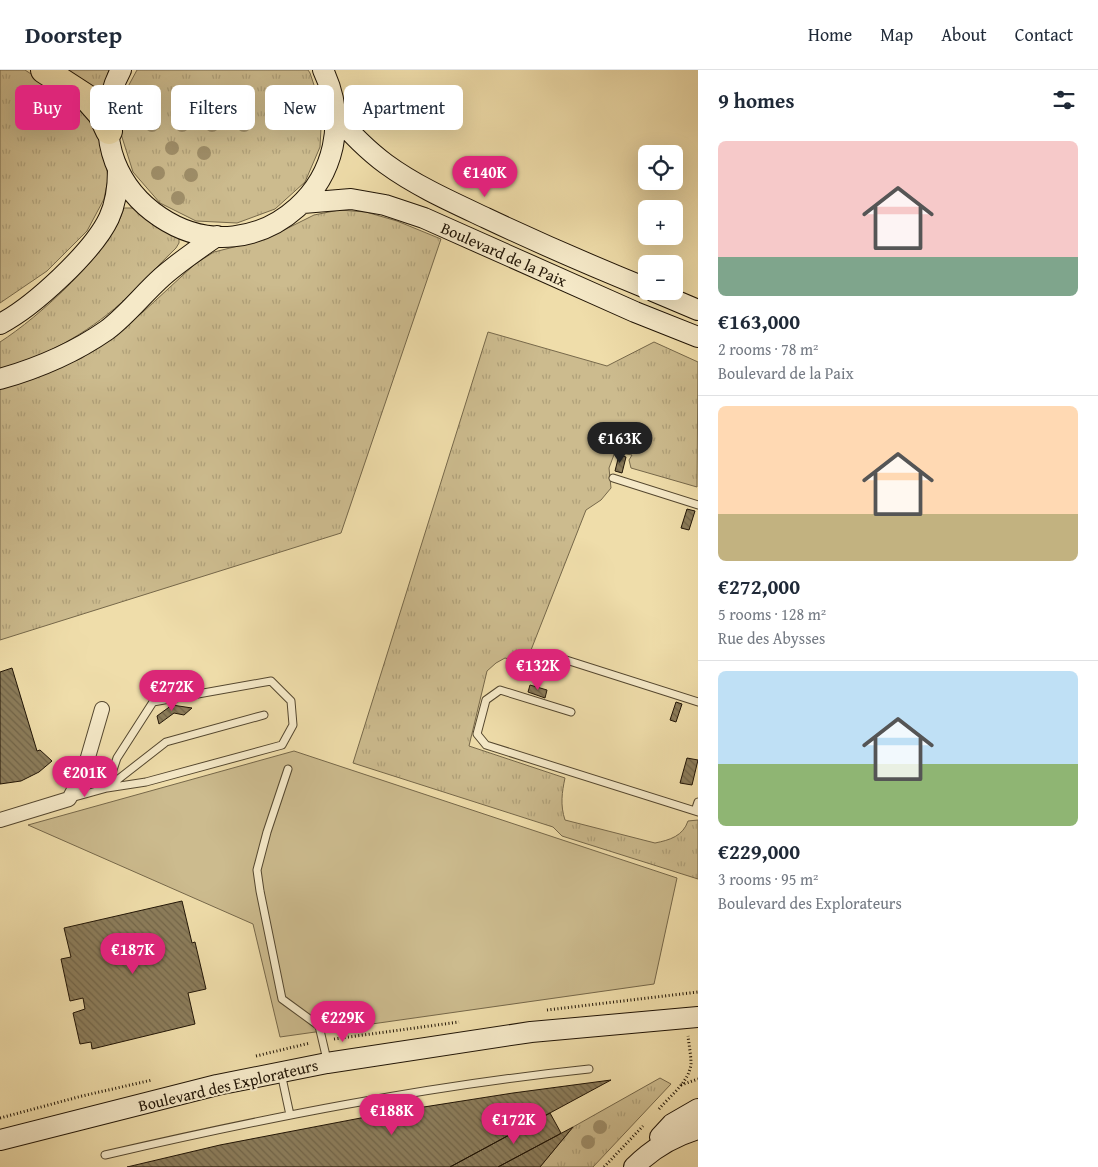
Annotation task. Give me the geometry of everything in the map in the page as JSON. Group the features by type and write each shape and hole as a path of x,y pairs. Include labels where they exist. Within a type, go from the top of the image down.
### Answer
{"highway":[{"path":"44,70 87,98 100,114 109,131"}],"main road":[{"path":"122,70 110,102 109,131 110,144 118,170 127,186 138,199 159,216 182,229 217,236 249,233 278,222 303,203 322,178 329,163 336,132 332,92 323,70"},
{"path":"336,117 369,151 417,183 536,242 638,285"},
{"path":"0,324 30,304 51,286 91,245 110,216 115,202 118,170"},
{"name":"Boulevard de la Paix","path":"303,203 351,199 393,208 424,218 635,312 698,337"},
{"path":"0,379 45,365 68,354 108,329 172,268 217,236"},
{"path":"674,300 698,310"},
{"name":"Boulevard des Explorateurs","path":"0,1140 217,1086 327,1063 531,1032 692,1017"},
{"path":"639,1162 672,1124 698,1109"},
{"path":"639,1162 681,1134 698,1129"}],"street":[{"path":"0,820 68,799 84,771 102,709"}],"lane":[{"path":"613,478 698,505"},
{"path":"560,658 698,702"},
{"path":"68,799 107,788 146,782 282,745 293,724 291,701 271,681 153,702 117,758 107,788"},
{"path":"571,712 500,690 486,700 477,734 486,745 696,812 698,802"},
{"path":"107,788 166,742 264,715"},
{"path":"288,769 267,832 257,870 282,999 319,1026 327,1063"},
{"path":"105,1155 290,1115 405,1093 589,1068"},
{"path":"281,1072 290,1115"}],"path":[{"path":"698,992 688,993 692,1017 691,1063 681,1085 698,1079"}],"green space":[{"path":"0,70 25,70 48,85 15,85 15,130 80,130 80,109 90,118 90,130 96,130 100,137 108,179 104,199 87,231 47,271 0,303"},
{"path":"61,70 109,70 104,85 90,85 90,91"},
{"path":"137,70 308,70 314,85 265,85 265,130 321,130 320,147 305,182 275,209 237,223 196,221 160,203 133,172 121,134 121,130 161,130 161,85 129,85"},
{"path":"124,208 136,208 151,222 179,237 179,243 176,248 128,296 94,325 49,351 0,369 0,342 34,317 90,263 117,225"},
{"path":"339,210 366,212 397,221 441,239 341,533 0,640 0,387 28,380 82,358 143,312 195,264 214,252 242,245 284,230 314,215"},
{"path":"488,332 607,366 654,342 698,362 697,487 631,468 629,460 632,455 615,452 609,468 611,488 601,500 586,510 531,650 522,663 505,658 487,671 469,746 565,778 562,809 565,820 655,843 679,834 688,821 698,820 698,879 562,836 553,827 353,763"},
{"path":"294,751 677,878 654,984 280,1037 253,924 28,825"},
{"path":"660,1078 671,1084 593,1167 540,1167 573,1127"}],"building":[{"path":"619,455 626,457 622,473 615,471"},
{"path":"687,509 695,511 689,530 681,528"},
{"path":"12,668 37,751 40,750 52,761 39,772 21,781 0,784 0,672"},
{"path":"530,685 547,690 545,698 528,692"},
{"path":"676,702 682,704 676,722 670,720"},
{"path":"172,705 192,708 184,715 174,713 159,724 157,716"},
{"path":"687,758 698,760 692,785 680,783"},
{"path":"182,901 192,943 195,942 206,989 188,993 195,1024 92,1049 91,1042 80,1044 73,1013 85,1009 83,998 70,1001 61,959 71,957 64,928"},
{"path":"611,1080 450,1167 127,1167 220,1145 392,1112"},
{"path":"550,1113 561,1133 558,1135 498,1167 450,1167"},
{"path":"573,1127 540,1167 498,1167"}]}
